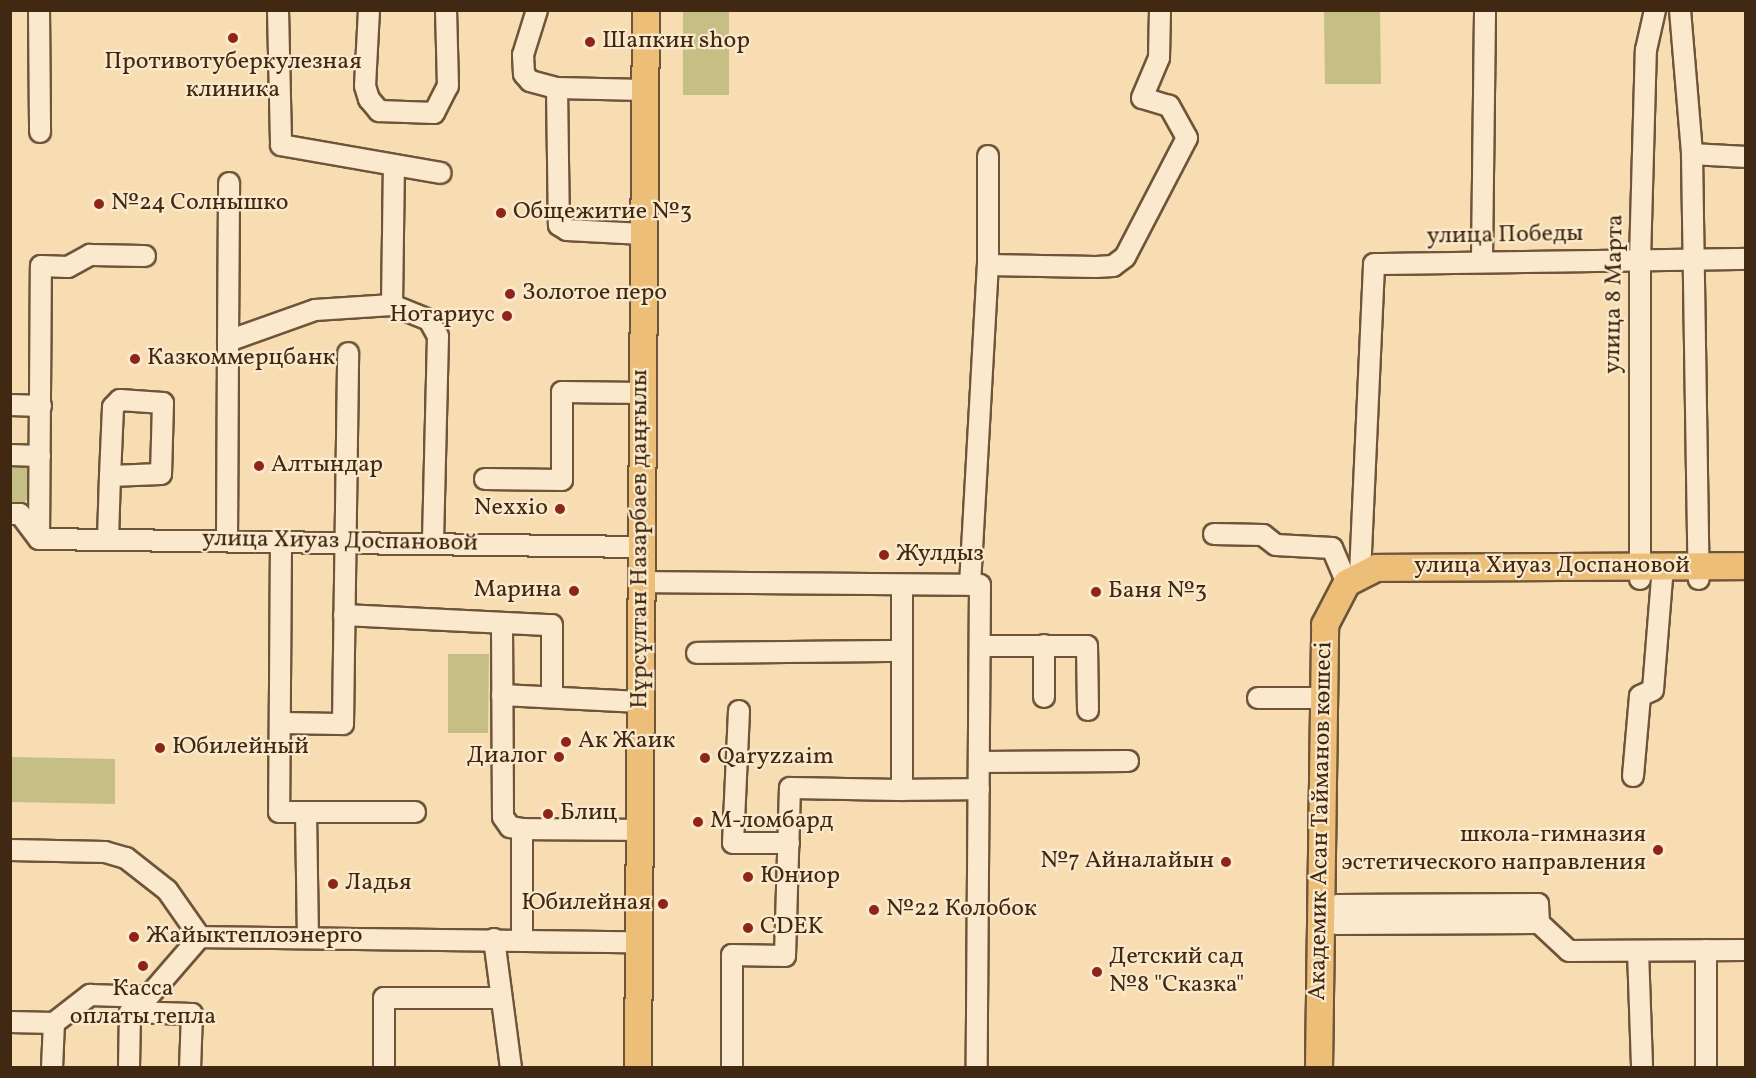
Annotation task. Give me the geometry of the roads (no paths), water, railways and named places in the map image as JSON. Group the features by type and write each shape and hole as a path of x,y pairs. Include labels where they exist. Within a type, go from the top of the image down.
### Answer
{"main road":[{"name":"Нұрсұлтан Назарбаев даңғылы","path":"638,1068 646,10"},
{"name":"улица Хиуаз Доспановой","path":"1699,573 1746,566"},
{"name":"улица Хиуаз Доспановой","path":"1357,582 1396,567 1699,573 1746,579"},
{"name":"Академик Асан Тайманов көшесі","path":"1319,1068 1325,625 1357,582"},
{"name":"Академик Асан Тайманов көшесі","path":"1335,1068 1339,626 1357,582"}],"street":[{"path":"39,10 40,132"},
{"path":"278,10 280,145 441,172"},
{"path":"369,10 369,99 380,111 434,113 448,86 446,10"},
{"path":"537,10 523,55 524,74 530,81 556,88 644,90"},
{"path":"988,265 1096,267 1113,266 1125,257 1187,138 1168,106 1142,98 1159,58 1160,10"},
{"path":"1482,260 1485,10"},
{"name":"улица 8 Марта","path":"1633,776 1640,696 1653,690 1640,260 1646,50 1655,10"},
{"path":"1680,10 1692,154 1699,573"},
{"path":"556,88 559,225 567,230 643,234"},
{"path":"1692,154 1746,157"},
{"path":"970,585 988,265 988,156"},
{"path":"392,305 394,165"},
{"path":"227,541 230,183"},
{"path":"39,538 41,266 68,267 90,255 145,256"},
{"name":"улица Победы","path":"1374,264 1482,260 1746,259"},
{"name":"Академик Асан Тайманов көшесі","path":"1357,582 1374,264"},
{"path":"228,341 315,310 392,305 429,320 438,336 434,543"},
{"path":"280,723 343,724 348,353"},
{"path":"485,479 562,480 562,392 642,393"},
{"path":"108,539 110,476 115,403 163,403 161,474 110,476"},
{"path":"10,405 41,406"},
{"path":"10,455 40,456"},
{"path":"10,514 20,514 39,538"},
{"path":"1214,534 1263,535 1276,545 1332,548 1357,582"},
{"name":"улица Хиуаз Доспановой","path":"39,538 641,547"},
{"path":"282,542 279,812 415,812"},
{"path":"641,582 980,585 976,1068"},
{"path":"902,586 902,790"},
{"path":"344,615 552,625 552,696"},
{"path":"502,624 503,817 510,827 522,829 640,830"},
{"path":"1044,645 1044,697"},
{"path":"980,646 1087,646 1088,710"},
{"path":"697,652 902,651"},
{"path":"502,695 640,702"},
{"path":"1258,698 1323,698"},
{"path":"739,711 733,843 789,843"},
{"path":"980,762 1128,760"},
{"path":"732,1068 732,955 785,956 790,788 979,789"},
{"path":"306,812 308,938"},
{"path":"522,829 522,939"},
{"path":"10,850 105,852 126,858 167,890 200,937"},
{"path":"1337,914 1538,904 1539,923 1569,951 1746,950"},
{"path":"10,1022 54,1023 90,995 147,997 200,937 639,942"},
{"path":"494,939 498,998 512,1044 511,1068"},
{"path":"1706,950 1706,1068"},
{"path":"1638,951 1642,1068"},
{"path":"384,1068 384,998 498,998"},
{"path":"129,1068 130,1012 192,1014 190,1068"},
{"path":"52,1068 54,1023"}],"place":[{"name":"Противотуберкулезная клиника","path":"233,38"},
{"name":"Шапкин shop","path":"590,42"},
{"name":"№24 Солнышко","path":"99,204"},
{"name":"Общежитие №3","path":"501,213"},
{"name":"Золотое перо","path":"510,294"},
{"name":"Нотариус","path":"507,316"},
{"name":"Казкоммерцбанк","path":"135,359"},
{"name":"Алтындар","path":"259,466"},
{"name":"Nexxio","path":"560,509"},
{"name":"Жулдыз","path":"884,555"},
{"name":"Марина","path":"574,591"},
{"name":"Баня №3","path":"1096,592"},
{"name":"Ак Жаик","path":"566,742"},
{"name":"Юбилейный","path":"160,748"},
{"name":"Диалог","path":"559,757"},
{"name":"Qaryzzaim","path":"705,758"},
{"name":"Блиц","path":"548,814"},
{"name":"М-ломбард","path":"698,822"},
{"name":"школа-гимназия эстетического направления","path":"1658,850"},
{"name":"№7 Айналайын","path":"1226,862"},
{"name":"Юниор","path":"748,877"},
{"name":"Ладья","path":"333,884"},
{"name":"Юбилейная","path":"663,904"},
{"name":"№22 Колобок","path":"874,910"},
{"name":"CDEK","path":"748,928"},
{"name":"Жайыктеплоэнерго","path":"134,937"},
{"name":"Касса оплаты тепла","path":"143,966"},
{"name":"Детский сад №8 \"Сказка\"","path":"1097,972"}]}
